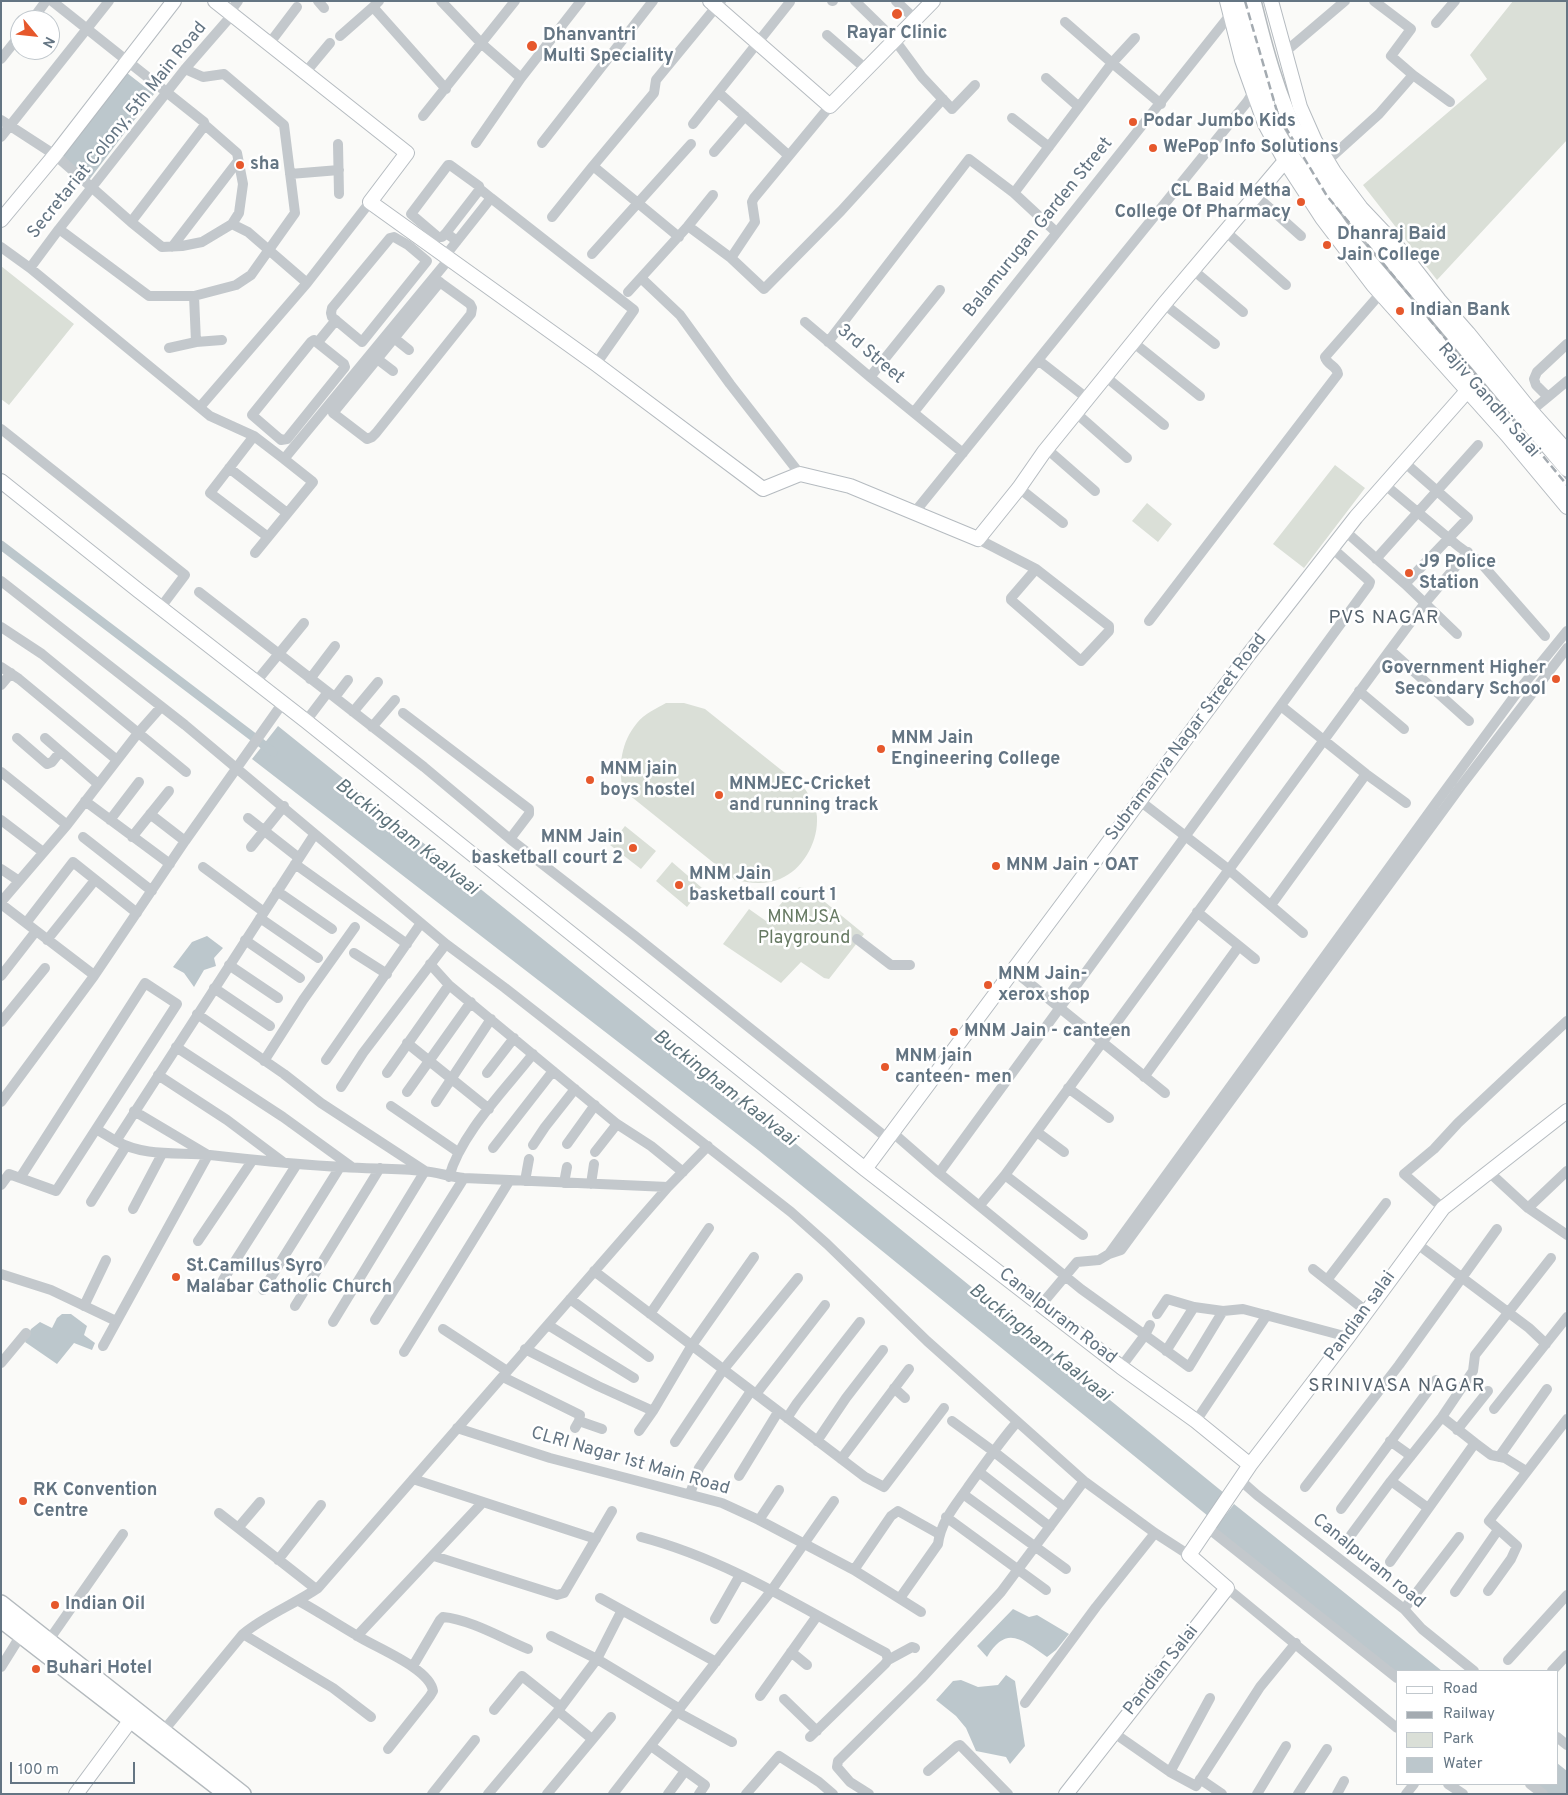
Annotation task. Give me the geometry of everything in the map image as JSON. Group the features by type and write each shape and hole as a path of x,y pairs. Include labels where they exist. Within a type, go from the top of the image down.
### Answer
{"main road":[{"name":"Rajiv Gandhi Salai","path":"1238,1 1270,115 1290,154 1340,227 1471,388 1567,492"},
{"name":"Rajiv Gandhi Salai","path":"1253,1 1284,107 1300,140 1334,192 1567,468"},
{"path":"1,1603 50,1640 226,1794"},
{"path":"1,1620 130,1721 160,1735 244,1794"}],"street":[{"path":"5,123 55,155 162,247 202,242 232,224 239,214 243,184 237,153 205,125 204,122 52,1"},
{"path":"1,137 5,123 109,1"},
{"path":"1,220 55,155 174,1"},
{"path":"200,408 307,283 407,153 269,44 233,10 215,1"},
{"path":"441,1 482,44 521,78"},
{"path":"423,116 515,1"},
{"path":"476,143 521,78 581,1"},
{"path":"542,143 653,1"},
{"path":"855,1 894,39 922,77 952,109 975,85"},
{"path":"896,1 915,19"},
{"path":"731,258 755,222 752,202 754,198 830,106 932,1"},
{"path":"1271,1 1300,107 1315,141 1361,208 1396,245 1531,411 1567,451"},
{"path":"1285,52 1345,1"},
{"path":"1374,1 1411,29 1391,56 1450,102"},
{"path":"1436,23 1456,1"},
{"path":"693,124 790,2"},
{"path":"552,217 654,93 656,80 716,3 757,44 830,106"},
{"path":"340,36 376,4 446,89"},
{"path":"269,44 297,7"},
{"path":"1229,8 1242,60 1268,131 1322,218 1381,293 1471,388 1567,507"},
{"name":"Balamurugan Garden Street","path":"914,412 1056,232 1161,104 1229,8"},
{"name":"Secretariat Colony, 5th Main Road","path":"30,268 233,10"},
{"path":"1065,22 1161,104"},
{"path":"827,35 866,69"},
{"path":"1014,193 1112,63 1135,38"},
{"path":"305,73 330,43"},
{"path":"1,59 10,48"},
{"path":"59,229 149,296 194,296 236,285 251,275 295,213 284,125 224,74 203,76 185,69"},
{"path":"1328,160 1379,114 1413,75"},
{"path":"1046,78 1079,106"},
{"path":"914,513 1247,102 1253,92"},
{"path":"719,93 788,155"},
{"path":"688,226 731,258 764,289 841,211 942,99"},
{"path":"714,152 745,116"},
{"path":"1012,118 1049,147"},
{"path":"131,222 205,125"},
{"path":"338,144 339,194"},
{"path":"592,254 691,144"},
{"path":"828,342 969,159 1014,193 1056,232"},
{"path":"172,247 238,161"},
{"path":"978,539 1019,488 1047,449 1164,304 1285,161"},
{"path":"480,189 442,236 438,237 411,214 450,164 634,310 596,364"},
{"path":"593,166 679,236"},
{"path":"290,174 338,170"},
{"path":"628,292 688,226 713,195"},
{"path":"1255,195 1300,236"},
{"path":"291,443 330,410 391,336 438,277 457,241 491,198"},
{"path":"370,202 596,364 763,489 800,474 850,486 978,539 1036,569 1108,626 1109,631 1082,661 1010,600 1036,569"},
{"path":"232,224 248,232 307,283"},
{"path":"1225,231 1286,285"},
{"path":"446,233 457,241"},
{"path":"330,410 367,439 372,437 470,314 472,308 470,304 438,277 427,261 399,238 394,237 390,238 332,308 331,313 336,320 393,371"},
{"path":"1,247 30,268 210,416 254,436 313,482 254,552"},
{"path":"362,342 427,261"},
{"path":"1193,270 1244,312"},
{"path":"641,278 680,315 730,384 800,474"},
{"path":"870,377 940,290"},
{"path":"1149,620 1338,374 1336,368 1326,361 1326,357 1381,293"},
{"path":"194,296 196,342"},
{"path":"1164,304 1215,344"},
{"path":"318,342 336,320"},
{"name":"3rd Street","path":"805,322 914,412"},
{"path":"391,336 409,350"},
{"path":"169,348 196,342 222,340"},
{"path":"284,459 291,443 342,371 344,364 314,340 252,415 281,440 291,443"},
{"path":"1134,343 1200,396"},
{"path":"1548,397 1536,385 1534,379 1537,372 1567,344"},
{"path":"330,410 351,378 374,355"},
{"path":"1038,360 1088,399"},
{"path":"342,371 351,378"},
{"path":"1106,377 1164,426"},
{"path":"1531,411 1567,381"},
{"name":"Subramanya Nagar Street Road","path":"865,1169 1249,654 1384,484 1471,388"},
{"path":"914,412 962,452"},
{"path":"1076,413 1128,458"},
{"path":"1,429 185,575 161,608"},
{"path":"254,436 210,493 268,537"},
{"path":"1376,559 1478,445"},
{"path":"1047,449 1095,491"},
{"path":"1404,462 1468,518 1405,584"},
{"path":"229,468 287,513"},
{"name":"Canalpuram Road","path":"1,481 255,683 278,710 306,721 865,1169 1122,1367 1196,1421 1250,1465"},
{"path":"1384,484 1448,538 1480,562 1545,636"},
{"path":"1019,488 1063,523"},
{"path":"1345,531 1405,584 1457,634"},
{"path":"939,1173 1369,585 1370,582 1366,578 1332,548"},
{"path":"980,1205 1005,1175 1359,691 1425,603 1468,552"},
{"path":"1,582 284,806 314,834 446,944 708,1146 798,1218 927,1341 1084,1481 1155,1533 1189,1555 1396,1727"},
{"path":"199,592 332,695 510,839 980,1205 1081,1289 1148,1330 1166,1351 1189,1367 1223,1310"},
{"path":"255,683 304,623"},
{"path":"1,627 42,654 186,772"},
{"path":"1109,1254 1430,811 1519,690 1567,631"},
{"path":"310,678 334,646"},
{"path":"1042,1305 1077,1262 1100,1260 1109,1254 1121,1250 1461,786 1567,648"},
{"path":"1390,650 1469,721"},
{"path":"1,667 11,673 117,760"},
{"path":"1,685 11,673"},
{"path":"306,721 348,680"},
{"path":"353,712 378,682"},
{"path":"1359,691 1404,729"},
{"path":"372,727 395,700"},
{"path":"1281,706 1366,774 1406,803"},
{"path":"94,975 1,903 67,825 161,707"},
{"path":"1,1102 138,913 185,841 278,710"},
{"path":"403,713 530,810 510,839"},
{"path":"17,738 47,764 52,762 60,752"},
{"path":"45,738 98,784"},
{"path":"1,772 67,825"},
{"path":"1270,905 1366,774"},
{"path":"110,820 139,782"},
{"path":"132,837 169,791"},
{"path":"85,801 170,864"},
{"path":"1140,801 1228,869 1303,934"},
{"path":"251,848 284,806"},
{"path":"150,814 185,841"},
{"path":"248,818 297,861 407,944"},
{"path":"1,820 43,852"},
{"path":"116,1141 314,834"},
{"path":"83,837 152,891"},
{"path":"26,924 74,862 138,913"},
{"path":"203,867 318,958"},
{"path":"1,869 19,882"},
{"path":"48,940 95,880"},
{"path":"277,891 332,929"},
{"path":"1197,912 1255,959"},
{"path":"326,1060 421,923"},
{"path":"264,1061 303,1000 355,926"},
{"path":"1,976 36,931"},
{"path":"857,939 891,965 910,965"},
{"path":"246,940 300,978"},
{"path":"341,1087 362,1053 446,944"},
{"path":"1144,1077 1239,946"},
{"path":"354,953 387,974"},
{"path":"430,964 450,985 617,1124 651,1146 683,1172"},
{"path":"229,965 278,998"},
{"path":"1,1022 45,968"},
{"path":"1013,970 1165,1093"},
{"path":"1,1185 9,1174 20,1178 56,1191 177,1004 145,983 20,1178"},
{"path":"387,1073 450,985"},
{"path":"214,988 270,1026"},
{"path":"407,1092 470,1002"},
{"path":"198,1014 284,1074 321,1103 425,1171"},
{"path":"436,1102 491,1019"},
{"path":"1443,1208 1404,1174 1434,1149 1458,1123 1567,1021"},
{"path":"487,1072 514,1038"},
{"path":"407,1043 489,1109"},
{"path":"176,1047 304,1132 353,1168"},
{"path":"449,1177 458,1152 473,1129 533,1054"},
{"path":"493,1148 553,1071"},
{"path":"158,1075 227,1120 284,1162"},
{"path":"1068,1088 1109,1118"},
{"path":"533,1145 575,1089"},
{"path":"567,1144 595,1105"},
{"path":"391,1106 458,1152"},
{"path":"134,1111 208,1155"},
{"name":"Pandian salai","path":"1189,1555 1250,1465 1443,1208 1567,1111"},
{"path":"595,1152 617,1124"},
{"path":"96,1129 126,1146 162,1154 208,1155 252,1161 425,1171 449,1177 464,1178 668,1187"},
{"path":"1036,1132 1064,1152"},
{"path":"92,1202 126,1146"},
{"path":"160,1735 243,1634 257,1622 299,1601 316,1589 668,1187 708,1146"},
{"path":"132,1209 162,1154"},
{"path":"103,1346 208,1155"},
{"path":"525,1181 529,1159"},
{"path":"198,1241 252,1161"},
{"path":"224,1280 297,1164"},
{"path":"591,1184 594,1164"},
{"path":"263,1290 340,1167"},
{"path":"564,1182 567,1167"},
{"path":"295,1306 380,1168"},
{"path":"333,1322 425,1171"},
{"path":"1528,1208 1567,1171"},
{"path":"1489,1172 1528,1208 1567,1235"},
{"path":"1005,1175 1083,1235"},
{"path":"375,1320 464,1178"},
{"path":"404,1352 510,1180"},
{"path":"1327,1280 1386,1203"},
{"path":"650,1314 709,1228"},
{"path":"1305,1487 1399,1365 1497,1229"},
{"path":"1416,1244 1529,1328 1546,1344"},
{"path":"639,1431 692,1345 754,1258"},
{"path":"1351,1535 1442,1417 1473,1371 1475,1355 1551,1258"},
{"path":"84,1306 106,1260"},
{"path":"1313,1269 1366,1311"},
{"path":"594,1271 841,1460 865,1477 884,1487 944,1408"},
{"path":"1,1274 51,1290 116,1321"},
{"path":"675,1442 723,1370 798,1278"},
{"path":"570,1299 649,1357"},
{"path":"1157,1314 1166,1299 1194,1307 1223,1310 1243,1309 1348,1337"},
{"path":"690,1494 699,1468 753,1392 825,1305"},
{"path":"1166,1351 1194,1307"},
{"path":"1196,1421 1267,1315"},
{"path":"1494,1410 1567,1317"},
{"path":"739,1476 783,1415 797,1403 860,1322"},
{"path":"548,1325 634,1378"},
{"path":"443,1329 505,1374 580,1416 577,1424 602,1429"},
{"path":"1122,1367 1148,1330"},
{"path":"1,1363 26,1333"},
{"path":"525,1349 653,1411"},
{"path":"817,1441 846,1398 883,1350"},
{"path":"841,1460 909,1369"},
{"path":"1342,1509 1436,1380"},
{"path":"894,1388 905,1398"},
{"path":"1498,1457 1546,1389"},
{"path":"1456,1430 1488,1391"},
{"path":"1442,1417 1456,1430 1491,1455 1505,1458 1526,1471"},
{"path":"1488,1591 1511,1559 1517,1546 1489,1521 1567,1418"},
{"path":"952,1421 1064,1507"},
{"path":"900,1598 938,1544 939,1534 946,1517 993,1451 1017,1422"},
{"name":"CLRI Nagar 1st Main Road","path":"457,1428 550,1458 722,1502 854,1570 921,1612"},
{"path":"1390,1441 1411,1456"},
{"path":"1390,1562 1475,1443"},
{"path":"979,1472 1050,1527"},
{"path":"413,1479 596,1539"},
{"name":"Canalpuram road","path":"1240,1480 1257,1496 1404,1609 1422,1628 1473,1670"},
{"path":"869,1794 846,1778 837,1768 838,1761 922,1679 1000,1592 1084,1481"},
{"path":"1391,1481 1428,1508"},
{"path":"759,1520 779,1490"},
{"path":"964,1494 1066,1569"},
{"path":"613,1794 716,1662 804,1544 834,1500"},
{"path":"238,1528 260,1502"},
{"path":"357,1636 434,1556 482,1502"},
{"path":"278,1560 321,1505"},
{"path":"434,1556 557,1595 564,1594 612,1510"},
{"path":"854,1570 890,1516 898,1511 939,1534"},
{"path":"219,1513 316,1589"},
{"path":"946,1517 1046,1590"},
{"path":"1208,1528 1396,1677"},
{"path":"1455,1592 1498,1530"},
{"path":"1024,1703 1096,1606 1155,1533"},
{"path":"50,1640 122,1534"},
{"path":"641,1536 704,1557 770,1590 886,1653 888,1660"},
{"path":"1404,1609 1459,1537"},
{"path":"715,1618 740,1575"},
{"name":"Pandian Salai","path":"1066,1794 1227,1588"},
{"path":"1508,1660 1567,1595"},
{"path":"600,1598 716,1662"},
{"path":"299,1601 357,1636 413,1666 430,1681 433,1691 388,1749"},
{"path":"488,1794 560,1709 597,1659 622,1610"},
{"path":"413,1666 443,1616 479,1627 528,1650"},
{"path":"760,1696 817,1616"},
{"path":"243,1634 333,1688 372,1716"},
{"path":"1,1667 21,1635"},
{"path":"550,1636 597,1659 678,1711 732,1742"},
{"path":"1114,1733 1170,1772 1196,1786 1260,1687 1296,1643"},
{"path":"784,1699 814,1734 888,1660 908,1648 915,1648"},
{"path":"791,1652 807,1664"},
{"path":"1553,1670 1567,1655"},
{"path":"494,1710 522,1676 592,1739"},
{"path":"1170,1772 1210,1698"},
{"path":"547,1794 611,1716"},
{"path":"76,1794 130,1721"},
{"path":"432,1794 474,1740"},
{"path":"928,1771 956,1746 960,1745 1008,1794"},
{"path":"651,1746 705,1785 699,1794"},
{"path":"1257,1794 1286,1746"},
{"path":"1298,1794 1327,1749"},
{"path":"746,1794 779,1756 819,1782 833,1794"},
{"path":"668,1794 685,1772"},
{"path":"1200,1780 1222,1794"},
{"path":"1337,1794 1344,1781"},
{"path":"1450,1785 1463,1794"}],"green space":[{"path":"1513,1 1567,1 1567,140 1437,280 1363,185 1487,79 1470,55"},
{"path":"1,266 74,324 9,405 1,399"},
{"path":"1335,465 1365,488 1304,568 1273,544"},
{"path":"1147,503 1172,524 1158,542 1132,521"},
{"name":"MNMJEC-Cricket and running track","path":"666,703 684,703 705,709 805,789 815,808 817,817 816,830 807,855 788,875 775,881 763,883 735,880 623,790 621,764 627,738 640,720 651,711"},
{"name":"MNM Jain basketball court 2","path":"625,826 656,851 641,869 610,845"},
{"name":"MNM Jain basketball court 1","path":"672,862 702,888 687,907 656,881"},
{"name":"MNMJSA Playground","path":"800,887 809,889 864,934 829,979 824,978 801,962 781,983 723,944 749,909 766,921 792,891"}],"water":[{"path":"127,73 154,94 89,180 60,155"},
{"path":"278,726 693,1060 1224,1493 1208,1516 758,1150 252,759"},
{"path":"207,936 223,948 214,958 216,966 204,970 194,987 184,973 173,967 192,942"},
{"path":"62,1314 71,1314 87,1326 84,1335 95,1343 92,1350 74,1343 57,1364 25,1342 31,1329 40,1322 52,1328 57,1318"},
{"path":"1234,1504 1441,1670 1396,1670 1396,1676 1213,1531"},
{"path":"1013,1609 1029,1617 1037,1615 1069,1634 1056,1650 1047,1657 1022,1641 1008,1638 994,1647 987,1657 977,1646"},
{"path":"1006,1675 1015,1681 1025,1746 1010,1764 1006,1757 976,1751 966,1728 956,1716 936,1700 953,1681 961,1680 978,1687 998,1685"},
{"path":"1558,1764 1567,1771 1567,1794 1544,1794 1532,1785 1558,1785"}],"waterway":[{"name":"Buckingham Kaalvaai","path":"1,545 273,752"}],"railway":[{"path":"1245,1 1278,115 1327,196 1567,485"}],"place":[{"name":"Rayar Clinic","path":"897,14"},
{"name":"Dhanvantri Multi Speciality","path":"532,46"},
{"name":"Podar Jumbo Kids","path":"1133,122"},
{"name":"WePop Info Solutions","path":"1153,148"},
{"name":"sha","path":"240,165"},
{"name":"CL Baid Metha College Of Pharmacy","path":"1301,202"},
{"name":"Dhanraj Baid Jain College","path":"1327,245"},
{"name":"Indian Bank","path":"1400,311"},
{"name":"J9 Police Station","path":"1409,573"},
{"name":"Government Higher Secondary School","path":"1556,679"},
{"name":"MNM Jain Engineering College","path":"881,749"},
{"name":"MNM jain boys hostel","path":"590,780"},
{"name":"MNMJEC-Cricket and running track","path":"719,795"},
{"name":"MNM Jain basketball court 2","path":"633,848"},
{"name":"MNM Jain - OAT","path":"996,866"},
{"name":"MNM Jain basketball court 1","path":"679,885"},
{"name":"MNM Jain- xerox shop","path":"988,985"},
{"name":"MNM Jain - canteen","path":"954,1032"},
{"name":"MNM jain canteen- men","path":"885,1067"},
{"name":"St.Camillus Syro Malabar Catholic Church","path":"176,1277"},
{"name":"RK Convention Centre","path":"23,1501"},
{"name":"Indian Oil","path":"55,1605"},
{"name":"Buhari Hotel","path":"36,1669"}],"district":[{"name":"PVS NAGAR","path":"1384,619"},
{"name":"SRINIVASA NAGAR","path":"1397,1387"}]}
